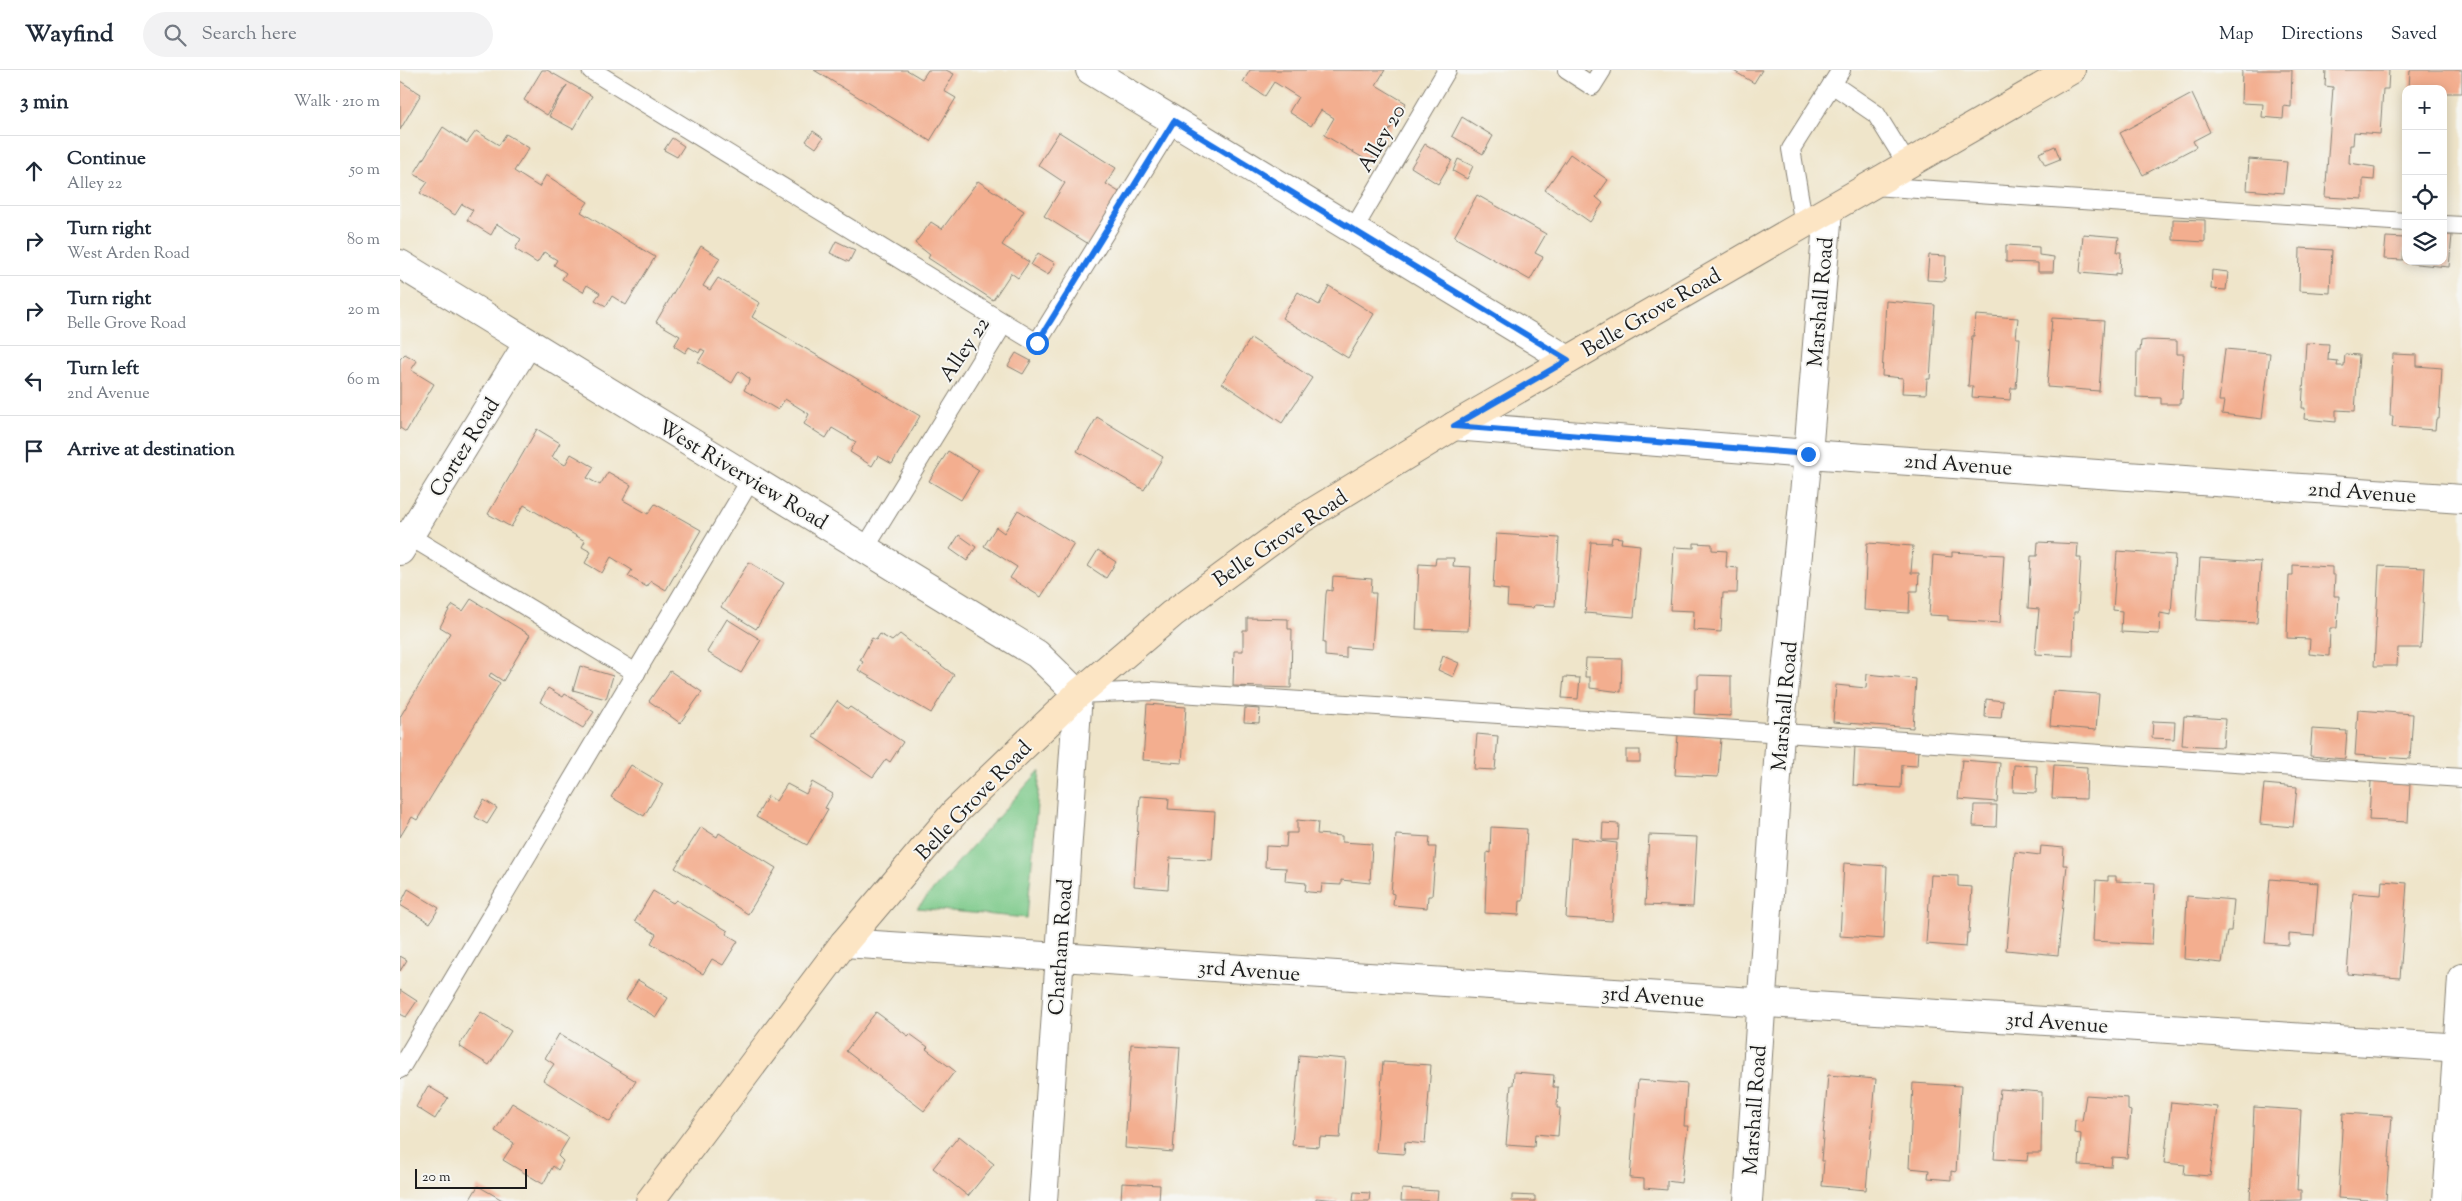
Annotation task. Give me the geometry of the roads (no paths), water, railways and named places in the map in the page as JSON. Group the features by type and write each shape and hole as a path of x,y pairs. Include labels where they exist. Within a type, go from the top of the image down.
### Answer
{"main road":[{"name":"Belle Grove Road","path":"650,1201 844,943 955,812 1078,694 1172,614 1300,520 1454,426 1804,225 2064,72"}],"street":[{"path":"1090,70 1568,360"},
{"name":"Marshall Road","path":"1748,1201 1780,733 1808,454 1828,211"},
{"name":"West Riverview Road","path":"400,264 1037,654 1078,694"},
{"name":"Cortez Road","path":"403,539 528,343"},
{"name":"2nd Avenue","path":"1454,426 1808,454 2462,499"},
{"name":"Chatham Road","path":"1042,1201 1078,694"},
{"name":"3rd Avenue","path":"844,943 2459,1048"},
{"path":"2447,1201 2459,1048 2462,978"}],"lane":[{"path":"591,70 1004,323"},
{"name":"Alley 20","path":"1353,230 1447,70"},
{"path":"1567,70 1592,86 1602,70"},
{"path":"1804,225 1791,149 1837,77 1876,114 1907,164"},
{"name":"Alley 22","path":"865,548 1004,323 1037,343 1174,121"},
{"path":"1871,186 2402,222"},
{"path":"2447,225 2462,226"},
{"path":"400,1069 751,479"},
{"path":"403,539 636,672"},
{"path":"1078,694 1150,691 2462,778"}]}
